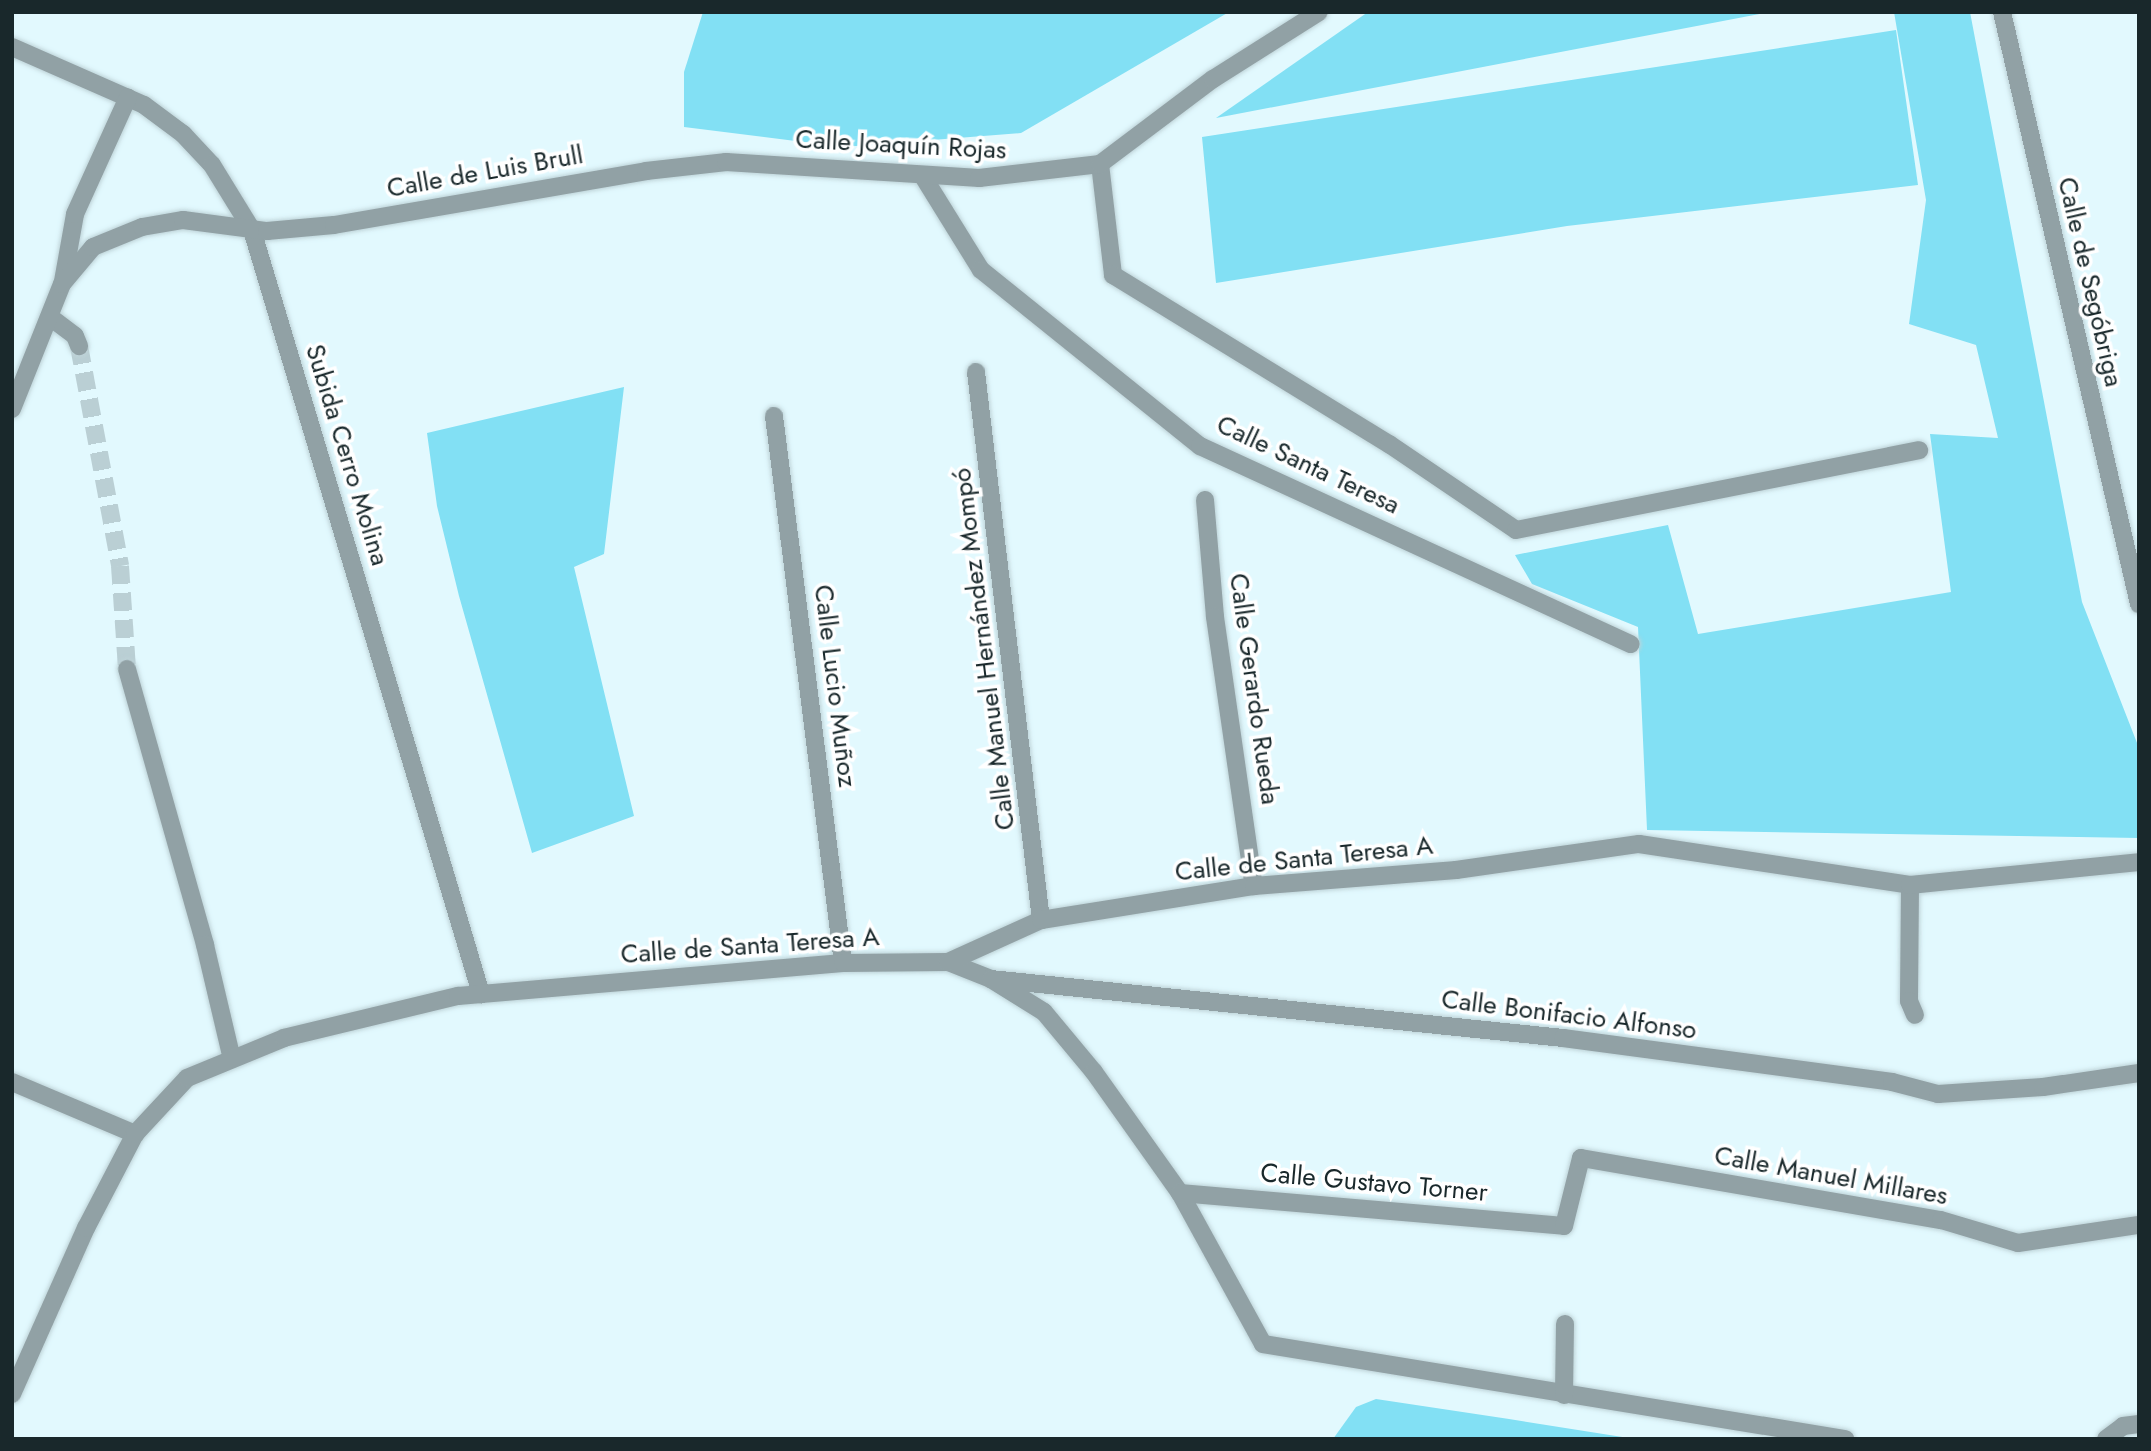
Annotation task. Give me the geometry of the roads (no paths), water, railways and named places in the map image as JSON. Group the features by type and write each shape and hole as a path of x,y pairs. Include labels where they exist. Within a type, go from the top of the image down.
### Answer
{"street":[{"name":"Calle Joaquín Rojas","path":"726,162 924,178 1017,177 1100,164 1213,79 1319,12"},
{"name":"Calle de Segóbriga","path":"2002,12 2139,604"},
{"name":"Subida Cerro Molina","path":"12,47 128,97 183,134 218,174 252,230 481,994"},
{"path":"12,409 62,284 75,214 128,97"},
{"name":"Calle de Luis Brull","path":"62,284 93,247 142,227 183,220 252,230 334,225 646,171 726,162"},
{"path":"1100,164 1113,275 1389,444 1516,530 1919,450"},
{"name":"Calle Santa Teresa","path":"924,178 981,271 1199,446 1632,644"},
{"path":"50,317 75,336 79,346"},
{"name":"Calle Manuel Hernández Mompó","path":"976,372 1041,920"},
{"name":"Calle Lucio Muñoz","path":"774,416 843,963"},
{"name":"Calle Gerardo Rueda","path":"1205,500 1215,617 1254,886"},
{"path":"127,669 205,946 232,1059"},
{"name":"Calle de Santa Teresa A","path":"12,1394 86,1228 135,1134 187,1078 284,1038 481,994 843,963 948,962 1041,920 1254,886 1456,870 1639,844 1910,885 2139,862"},
{"path":"1910,885 1909,1001 1915,1015"},
{"path":"948,962 991,979 1044,1012 1094,1072 1180,1193 1263,1344 1846,1439"},
{"name":"Calle Bonifacio Alfonso","path":"991,979 1563,1038 1892,1082 1938,1094 2043,1087 2139,1073"},
{"path":"12,1082 135,1134"},
{"name":"Calle Manuel Millares","path":"1564,1226 1581,1158 1941,1220 2018,1243 2139,1225"},
{"name":"Calle Gustavo Torner","path":"1180,1193 1564,1226"},
{"path":"1563,1395 1565,1324"},
{"path":"2106,1439 2123,1426 2139,1424"}],"tunnel":[{"path":"79,346 120,566 127,669"}]}
